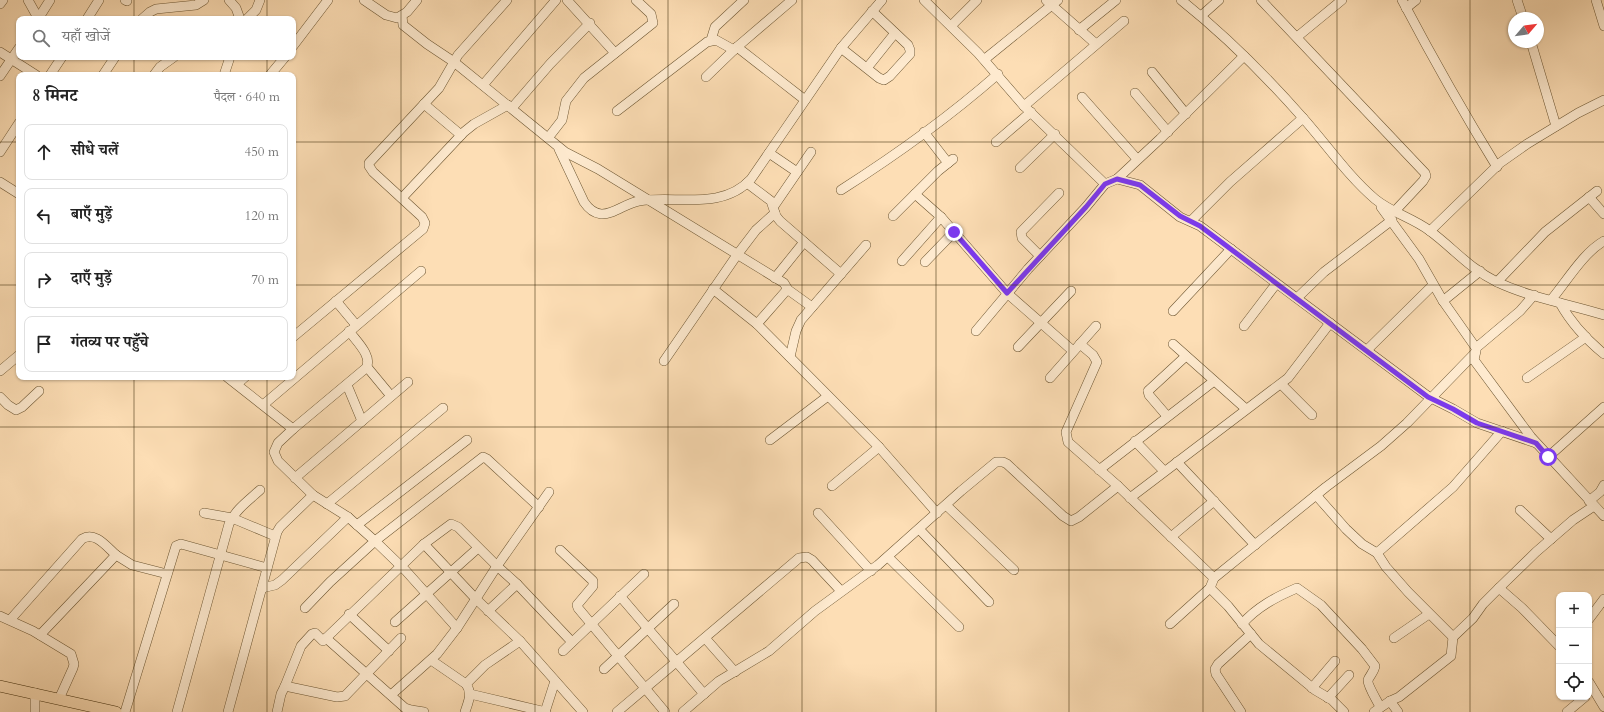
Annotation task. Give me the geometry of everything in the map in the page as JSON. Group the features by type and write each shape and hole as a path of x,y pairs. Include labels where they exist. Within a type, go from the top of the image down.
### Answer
{"main road":[{"path":"0,686 116,712"}],"street":[{"path":"0,4 3,0"},
{"path":"28,0 36,16"},
{"path":"40,16 50,0"},
{"path":"89,16 99,0"},
{"path":"145,16 156,9 196,5 204,0"},
{"path":"229,0 236,8 239,16"},
{"path":"250,16 256,10 260,0"},
{"path":"296,42 328,0"},
{"path":"364,0 386,15 392,17 402,16 417,0"},
{"path":"296,334 425,226 424,220 370,169 369,163 439,88 454,62 507,0"},
{"path":"567,0 615,53"},
{"path":"548,138 562,120 566,101 584,78 653,23 651,14 636,0"},
{"path":"617,111 711,40 715,27 744,0"},
{"path":"706,77 735,49 792,0"},
{"path":"558,146 584,202 593,211 602,214 630,204 648,200 710,199 730,192 747,183 841,48 882,0"},
{"path":"951,26 977,0"},
{"path":"1080,30 1116,0"},
{"path":"1182,0 1244,56 1303,118 1351,174 1393,216 1433,285 1476,350 1474,360 1536,443 1604,516"},
{"path":"1201,16 1219,0"},
{"path":"1261,0 1424,173 1425,178 1393,216 1324,272 1297,298"},
{"path":"1297,38 1342,0"},
{"path":"1416,0 1404,4 1454,96 1497,167"},
{"path":"1517,0 1521,12"},
{"path":"1596,0 1604,26"},
{"path":"483,85 551,1"},
{"path":"926,1 984,59 1028,109 1056,134 1105,184"},
{"path":"984,59 1052,2 1096,44"},
{"path":"841,48 879,78 886,80 910,54 909,47 872,11"},
{"path":"402,16 403,25 427,44 454,62 558,146 784,283 787,289 812,307"},
{"path":"996,142 1096,44 1124,21"},
{"path":"402,198 461,135 474,124 510,107 590,24"},
{"path":"866,68 895,33"},
{"path":"711,40 719,41 735,49 805,100"},
{"path":"1533,48 1556,126"},
{"path":"0,52 31,72"},
{"path":"0,76 16,53"},
{"path":"976,331 1007,293 1086,207 1105,184 1117,179 1168,132 1244,56"},
{"path":"52,72 60,60"},
{"path":"105,72 113,60"},
{"path":"156,72 160,67 170,60"},
{"path":"225,72 229,60"},
{"path":"272,72 282,60"},
{"path":"1152,72 1186,114"},
{"path":"841,190 975,95 998,74"},
{"path":"1135,93 1168,132"},
{"path":"1082,97 1137,159"},
{"path":"1430,231 1497,167 1527,144 1578,113 1604,100"},
{"path":"424,104 461,135"},
{"path":"1191,221 1230,182 1303,118"},
{"path":"0,152 16,128"},
{"path":"894,216 915,194 951,161 924,132"},
{"path":"1020,168 1056,134"},
{"path":"664,361 737,255 756,230 775,209 811,152"},
{"path":"769,153 797,172"},
{"path":"1117,179 1140,185 1180,216 1200,226 1276,284 1367,350 1409,384 1431,398 1477,423 1536,443"},
{"path":"0,182 16,192"},
{"path":"747,183 771,202 778,218 841,274"},
{"path":"1497,282 1545,232 1597,191"},
{"path":"1040,256 1022,238 1020,232 1059,193"},
{"path":"915,194 941,217 1007,293 1073,351"},
{"path":"1589,197 1604,214"},
{"path":"1393,216 1410,219 1430,231 1467,263 1497,282 1556,302 1604,315"},
{"path":"902,261 941,217"},
{"path":"924,262 954,232"},
{"path":"1556,302 1591,251 1604,241"},
{"path":"775,278 804,242"},
{"path":"790,357 798,325 866,245"},
{"path":"1173,311 1231,249"},
{"path":"296,376 421,271"},
{"path":"1443,301 1480,271"},
{"path":"1244,326 1276,284"},
{"path":"1367,350 1433,285"},
{"path":"713,289 757,324 879,447 938,513"},
{"path":"757,324 787,289"},
{"path":"1018,346 1071,291"},
{"path":"1170,624 1210,588 1214,578 1316,495 1381,446 1431,398 1476,350 1520,311 1534,294"},
{"path":"336,301 368,358 369,364 293,429 278,443 274,452 278,462 313,495 348,517 375,540 401,566 457,628"},
{"path":"1556,302 1586,337 1604,354"},
{"path":"1130,498 1281,384 1294,371 1330,323"},
{"path":"1050,378 1096,326"},
{"path":"1527,378 1586,337"},
{"path":"1080,344 1095,357 1096,366 1066,435 1068,442 1118,486 1214,578"},
{"path":"1173,344 1246,409"},
{"path":"1167,416 1149,395 1148,391 1186,356"},
{"path":"0,371 16,358"},
{"path":"367,367 392,396"},
{"path":"231,380 293,429"},
{"path":"237,384 242,380"},
{"path":"263,405 292,380"},
{"path":"1099,470 1214,381"},
{"path":"295,478 408,382"},
{"path":"347,384 362,421"},
{"path":"1281,384 1312,415"},
{"path":"0,396 8,405 16,410 22,407 39,391"},
{"path":"770,440 828,396"},
{"path":"1548,457 1604,407"},
{"path":"327,504 443,408"},
{"path":"1377,553 1453,487 1502,431"},
{"path":"357,525 467,440"},
{"path":"1135,442 1164,472"},
{"path":"832,486 879,447"},
{"path":"304,608 375,540 483,457 539,507"},
{"path":"683,712 719,681 769,651 806,618 841,591 871,571 996,462 1003,462 1007,464 1063,516 1070,520 1079,517 1118,486"},
{"path":"1177,462 1255,545"},
{"path":"1242,624 1250,615 1272,599 1297,588 1322,605 1362,649 1375,666 1368,684 1377,710 1405,692 1451,656 1453,637 1473,618 1483,604 1499,588 1551,538 1592,503 1604,485"},
{"path":"177,712 232,518 238,510 260,490"},
{"path":"391,695 431,660 457,628 497,566 549,492"},
{"path":"228,712 275,536 280,527 313,495"},
{"path":"1316,495 1357,539 1377,553 1386,567 1429,614 1453,637"},
{"path":"1171,537 1214,501"},
{"path":"946,505 1014,570"},
{"path":"1520,510 1551,538"},
{"path":"204,513 232,518 275,536"},
{"path":"818,513 871,571"},
{"path":"262,588 275,585 282,580 348,517"},
{"path":"277,712 281,694 301,646 312,634 315,633 323,641 349,614 424,544 448,525 453,524 517,584 572,642"},
{"path":"919,529 989,602"},
{"path":"10,620 82,539 87,536 92,536 98,539 116,555 132,565 167,574"},
{"path":"424,544 476,599 520,641 583,712"},
{"path":"125,712 174,550 178,545 267,568"},
{"path":"395,622 478,548"},
{"path":"560,550 593,582 593,586 577,606 665,712"},
{"path":"40,635 116,555"},
{"path":"617,712 678,662 799,558 807,557 812,560 841,591"},
{"path":"888,557 959,626"},
{"path":"563,651 644,574"},
{"path":"488,611 517,584"},
{"path":"1210,588 1228,606 1259,644 1312,688 1328,698 1344,712"},
{"path":"1499,588 1522,608 1556,643"},
{"path":"620,596 704,694"},
{"path":"1592,616 1604,599"},
{"path":"604,669 674,604"},
{"path":"349,614 389,650"},
{"path":"1394,638 1429,614"},
{"path":"0,616 40,635 67,651 73,658 73,668 59,699"},
{"path":"1241,712 1216,674 1215,669 1218,664 1251,634"},
{"path":"326,638 405,708 424,712"},
{"path":"285,686 342,697 347,694 401,638"},
{"path":"705,638 735,672"},
{"path":"466,684 485,665 520,641"},
{"path":"431,660 466,684 470,694 465,712"},
{"path":"1312,688 1335,661"},
{"path":"1328,698 1349,675"},
{"path":"470,694 545,712 555,681"},
{"path":"1592,692 1604,707"},
{"path":"35,693 35,712"},
{"path":"1567,712 1581,700"},
{"path":"1390,701 1398,712"}],"route":[{"path":"954,232 1007,293 1086,207 1105,184 1117,179 1140,185 1180,216 1200,226 1276,284 1293,294 1428,397 1477,423 1536,443 1548,457"}]}
